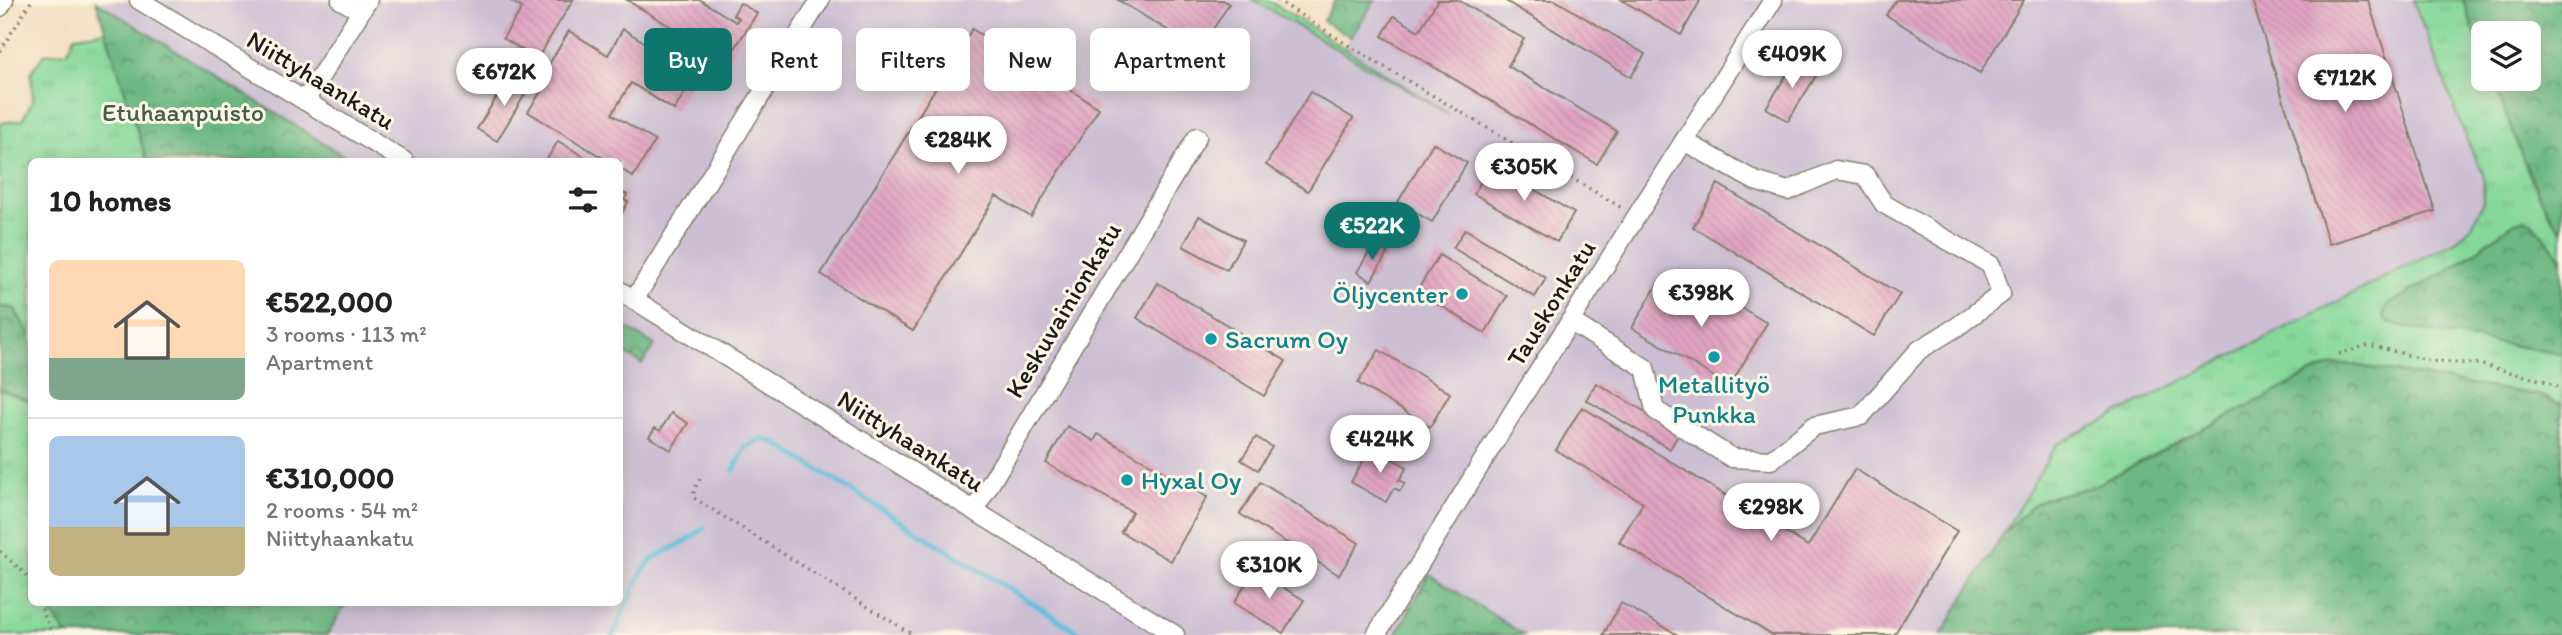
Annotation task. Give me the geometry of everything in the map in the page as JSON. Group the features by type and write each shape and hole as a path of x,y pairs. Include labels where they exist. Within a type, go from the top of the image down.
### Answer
{"street":[{"path":"0,7 4,0"},
{"name":"Niittyhaankatu","path":"139,0 399,158"},
{"path":"305,102 364,6 341,0"},
{"path":"627,295 820,0"},
{"name":"Tauskonkatu","path":"1376,635 1773,0"},
{"name":"Keskuvainionkatu","path":"974,511 1197,136"},
{"path":"1570,321 1645,368 1655,410 1732,458 1771,460 1814,426 1861,416 1919,350 1958,326 2001,294 1991,265 1884,204 1865,175 1836,170 1788,191 1755,181 1684,141"},
{"name":"Niittyhaankatu","path":"627,295 1175,635"}],"path":[{"path":"0,51 32,0"},
{"path":"1278,0 1351,47 1636,216"},
{"path":"2339,354 2369,345 2431,361 2479,364 2548,382 2562,389"},
{"path":"700,478 694,490 694,498 912,635"},
{"path":"0,551 28,579"},
{"path":"41,606 53,635"}],"shaded area":[{"path":"1253,0 1429,102 1344,47 1375,0 2413,0 2483,174 2484,201 2472,226 2456,241 2056,445 1941,635 1524,635 1429,574 1396,635 327,635 345,606 623,606 623,352 642,364 655,345 623,326 623,158 347,158 96,1"}],"green space":[{"path":"1253,0 1268,0 1449,114"},
{"path":"1335,0 1375,0 1351,37 1323,21"},
{"path":"2413,0 2463,0 2471,22 2471,91 2497,91 2534,184 2549,214 2562,232 2562,258 2532,223 2515,222 2388,322 2562,354 2562,405 2542,396 2347,364 2333,365 2312,373 2092,487 2045,498 2004,533 2056,445 2456,241 2472,226 2484,201 2483,174"},
{"path":"2463,0 2562,0 2562,232 2540,197 2497,91 2541,91 2541,21 2471,22"},
{"name":"Etuhaanpuisto","path":"96,1 347,158 146,158"},
{"path":"106,31 146,158 28,158 28,332 14,308 0,307 0,123 22,120 33,100 31,73 44,54 67,52 75,36"},
{"path":"2525,220 2532,223 2562,258 2562,354 2404,327 2388,322 2383,316 2387,305 2457,265 2515,222"},
{"path":"0,307 14,308 28,332 28,401 0,389"},
{"path":"623,326 655,345 642,364 623,352"},
{"path":"2347,364 2542,396 2562,405 2562,635 1941,635 2004,533 2033,505 2045,498 2092,487 2312,373 2333,365"},
{"path":"0,389 28,401 28,606 47,606 67,635 0,635"},
{"path":"1429,574 1524,635 1396,635"},
{"path":"47,606 345,606 327,635 67,635"}],"building":[{"path":"509,0 573,0 537,59 503,38 522,8"},
{"path":"627,0 700,0 736,22 739,18 733,15 740,3 757,13 732,53 732,28 673,28"},
{"path":"1118,0 1223,0 1229,4 1214,28 1164,28"},
{"path":"1438,0 1458,0 1524,39 1508,66 1617,131 1597,164 1382,36 1394,16 1419,31"},
{"path":"1504,0 1555,0 1645,54 1631,77"},
{"path":"1622,0 1698,0 1700,1 1681,35"},
{"path":"1896,0 2024,0 1980,73 1886,15"},
{"path":"2252,0 2368,0 2435,211 2329,244"},
{"path":"623,29 644,42 644,91 686,91 674,110 631,83 612,114 655,141 633,177 623,170 623,158 603,158 528,112 550,77 544,73 569,31 608,55"},
{"path":"972,29 984,36 984,91 1072,91 1099,108 1031,217 996,196 913,331 821,274 934,91 970,91"},
{"path":"1804,62 1819,71 1788,121 1766,108 1794,63"},
{"path":"511,74 530,86 497,141 477,129"},
{"path":"1310,92 1353,118 1308,191 1266,165"},
{"path":"558,141 586,158 548,158"},
{"path":"1433,143 1467,163 1432,222 1398,202"},
{"path":"1491,164 1574,213 1557,242 1474,194"},
{"path":"1718,184 1900,294 1874,336 1693,227"},
{"path":"623,192 627,195 624,200 628,202 623,211"},
{"path":"1199,216 1243,240 1227,270 1183,246"},
{"path":"1465,229 1546,278 1535,297 1453,248"},
{"path":"1374,244 1388,252 1371,281 1357,272"},
{"name":"Öljycenter","path":"1439,255 1507,296 1485,333 1417,291"},
{"name":"Metallityö Punkka","path":"1697,281 1767,323 1730,386 1632,328 1659,282 1686,298"},
{"name":"Sacrum Oy","path":"1158,283 1286,361 1264,396 1137,318"},
{"path":"1379,350 1450,393 1430,427 1358,383"},
{"path":"1596,383 1680,432 1670,449 1586,400"},
{"path":"1582,407 1808,546 1855,469 1957,531 1894,635 1772,635 1619,542 1643,503 1556,450"},
{"path":"671,413 688,423 671,450 649,437 655,428 660,431"},
{"name":"Hyxal Oy","path":"1067,426 1094,441 1098,434 1207,497 1171,561 1121,532 1132,512 1046,463"},
{"path":"1256,437 1272,447 1258,470 1241,460"},
{"path":"1371,447 1407,467 1399,480 1405,483 1400,491 1394,488 1386,502 1351,482"},
{"path":"1260,482 1359,543 1339,575 1240,514"},
{"path":"1254,570 1304,600 1283,633 1234,603"},
{"path":"1621,603 1678,635 1603,635"}],"waterway":[{"path":"734,470 745,448 761,439 774,442 1083,635"},
{"path":"613,635 642,572 652,559 688,540 704,528"}],"place":[{"name":"Öljycenter","path":"1462,294"},
{"name":"Sacrum Oy","path":"1211,339"},
{"name":"Metallityö Punkka","path":"1714,357"},
{"name":"Hyxal Oy","path":"1127,480"}]}
